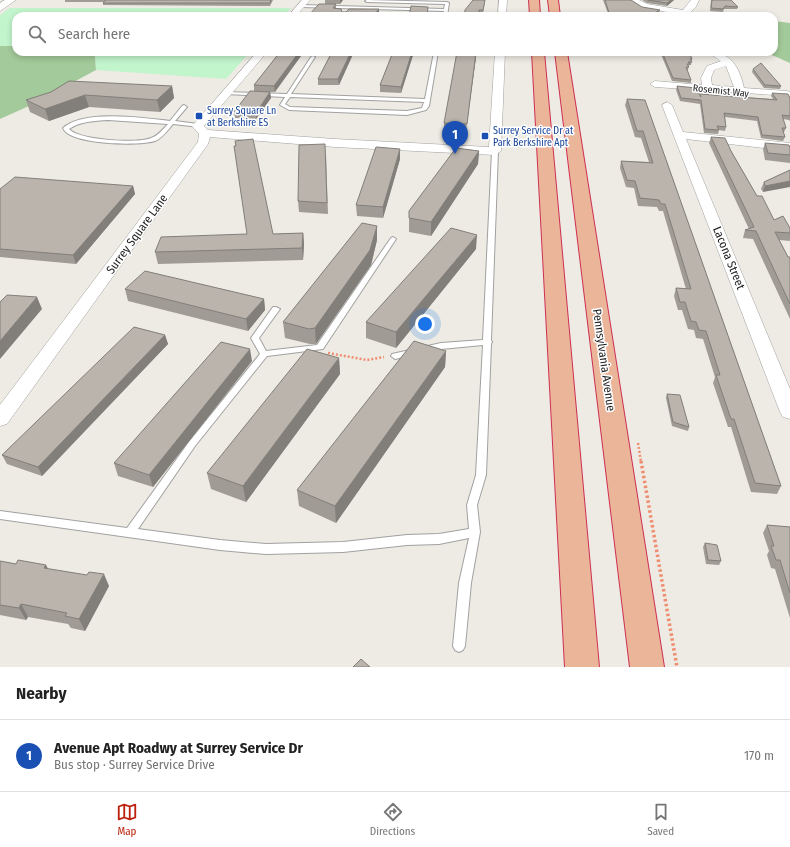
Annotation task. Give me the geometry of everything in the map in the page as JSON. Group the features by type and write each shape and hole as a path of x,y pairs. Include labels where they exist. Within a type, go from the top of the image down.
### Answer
{"highway":[{"path":"534,0 535,12"},
{"path":"553,0 555,12"},
{"path":"538,56 582,667"},
{"name":"Pennsylvania Avenue","path":"561,56 647,667"}],"street":[{"path":"502,12 503,0"},
{"path":"633,0 645,6 673,12"},
{"path":"684,12 693,5 695,0"},
{"path":"295,12 303,3"},
{"name":"Surrey Square Lane","path":"0,419 204,142 202,129 226,93 258,56"},
{"path":"202,129 335,142 495,151 500,56"},
{"path":"718,56 728,62 735,70 740,92"},
{"path":"707,88 706,78 710,68 728,62"},
{"name":"Rosemist Way","path":"655,84 740,92 787,94"},
{"name":"Lacona Street","path":"667,104 790,412"},
{"path":"680,135 790,147"}],"lane":[{"path":"303,3 348,10 445,10 447,3 367,1 356,3 348,10"},
{"path":"313,57 282,106 289,108 407,113 424,109 427,101 435,56"},
{"path":"226,93 427,101"},
{"path":"184,107 170,122 155,139 144,143 80,136 70,133 66,128 73,123 100,118 170,122 202,129"},
{"path":"460,646 465,583 475,532 472,505 482,476 495,151"},
{"path":"130,532 192,444 264,354 320,347 393,239"},
{"path":"264,354 256,338 276,309"},
{"path":"390,356 422,348 457,342 488,342"},
{"path":"0,515 220,545 266,549 343,547 407,540 439,539 475,532"}],"path":[{"path":"325,352 367,360 380,359 390,356"}],"green space":[{"path":"10,8 291,8 287,12 12,12 12,46 0,46 0,15"},
{"path":"778,22 790,23 790,63 774,56 778,56"},
{"path":"0,46 12,46 12,56 95,56 96,70 29,106 0,119"},
{"path":"95,56 246,56 226,79 96,70"}],"building":[{"path":"106,0 271,0 270,3 103,3"},
{"path":"473,0 485,0 483,10 479,10 479,12 465,12"},
{"path":"605,0 631,0 642,7 660,10 656,12 609,12"},
{"path":"648,0 671,0 667,3"},
{"path":"712,0 731,0 738,7 725,6 723,9 711,8"},
{"path":"319,4 336,4 333,8 341,9 342,12 312,12"},
{"path":"411,6 428,7 427,12 410,12"},
{"path":"349,9 379,9 376,12 346,12"},
{"path":"277,56 296,56 274,86 254,85"},
{"path":"330,56 349,56 338,79 318,79"},
{"path":"391,56 411,56 401,87 380,85"},
{"path":"456,56 476,56 467,124 444,123"},
{"path":"664,56 691,56 692,59 690,59 692,62 688,62 690,64 687,64 689,67 686,67 691,80 673,78"},
{"path":"761,63 781,86 765,85 753,69"},
{"path":"69,81 172,86 157,100 85,95 45,109 26,100 51,92"},
{"path":"677,86 696,88 701,97 700,94 777,100 772,93 788,94 790,98 790,116 782,115 786,128 782,128 785,137 762,135 758,117 724,113 726,127 717,126 719,130 705,129 701,100 681,98"},
{"path":"250,91 270,92 256,113 234,112"},
{"path":"627,99 645,100 781,486 755,483 734,419 731,419 716,375 720,375 706,331 699,330 696,322 691,321 685,302 680,302 676,288 691,289 665,204 661,204 659,200 640,198 635,181 627,180 621,161 653,163 643,131 637,131"},
{"path":"711,137 725,138 757,196 762,196 774,220 783,216 790,228 790,233 775,232 788,257 790,257 790,304 756,231 745,230 754,227"},
{"path":"253,139 273,234 303,233 302,248 155,252 161,237 247,234 234,146 236,146 235,141"},
{"path":"765,143 789,145 790,155 768,153"},
{"path":"325,144 327,203 298,201 299,145"},
{"path":"376,147 400,149 383,207 356,205"},
{"path":"456,148 479,151 431,222 409,218 409,211"},
{"path":"790,170 790,181 765,186 764,182"},
{"path":"15,177 133,186 73,255 0,249 0,189"},
{"path":"362,223 377,226 370,250 315,328 309,329 283,322"},
{"path":"451,228 477,235 396,332 366,322"},
{"path":"145,271 264,299 246,319 125,289"},
{"path":"7,295 37,297 0,341 0,302"},
{"path":"134,327 165,335 38,467 2,455"},
{"path":"414,341 446,351 335,506 297,490"},
{"path":"221,342 250,349 149,475 114,463"},
{"path":"307,349 339,358 243,486 207,473"},
{"path":"667,394 680,395 689,427 673,422"},
{"path":"767,525 790,527 790,593 780,560 776,560 771,546 774,546"},
{"path":"705,543 717,545 721,561 708,560"},
{"path":"18,560 46,565 44,568 87,575 89,572 104,574 79,619 65,616 67,613 21,604 19,608 0,605 0,561 16,564"},
{"path":"361,659 370,667 353,667"}],"place":[{"name":"Surrey Square Ln at Berkshire ES","path":"199,116"},
{"name":"Surrey Service Dr at Park Berkshire Apt","path":"485,136"},
{"name":"Avenue Apt Roadwy at Surrey Service Dr","path":"455,154"}]}
